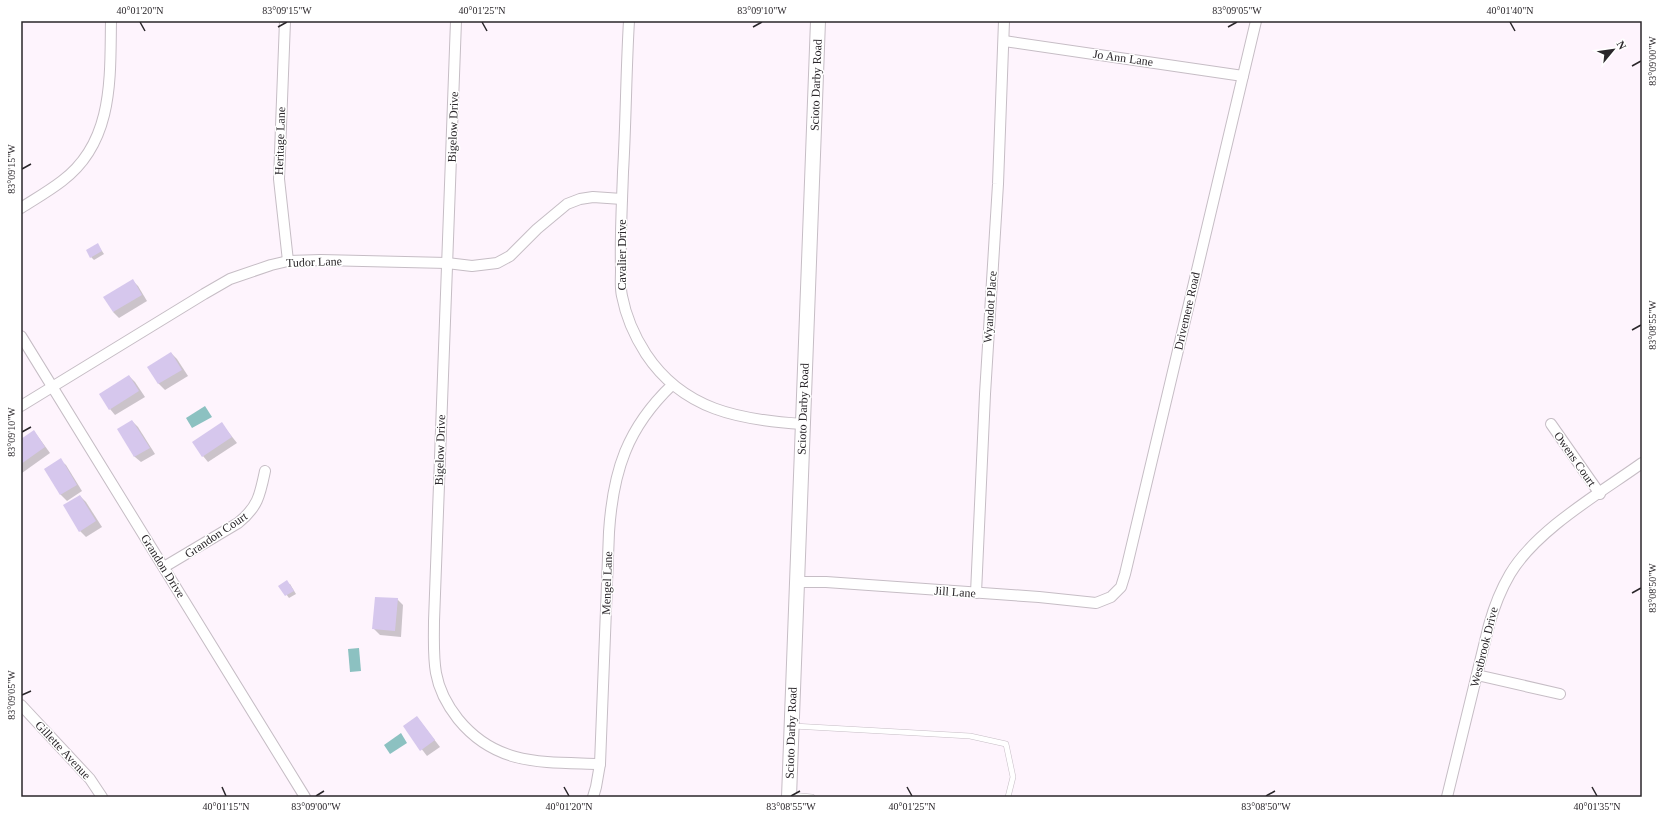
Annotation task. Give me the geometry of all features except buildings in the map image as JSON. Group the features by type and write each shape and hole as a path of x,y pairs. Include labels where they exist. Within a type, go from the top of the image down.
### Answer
{"main road":[{"name":"Scioto Darby Road","path":"789,796 818,21"}],"street":[{"path":"21,208 63,181 82,162 95,142 104,119 109,93 111,21"},
{"name":"Heritage Lane","path":"285,21 279,179 288,262"},
{"name":"Bigelow Drive","path":"456,21 434,621 436,672 442,693 453,712 465,727 479,740 495,750 537,761 600,764"},
{"name":"Cavalier Drive","path":"629,21 621,265 622,295 638,341 652,363 672,385 694,400 711,408 741,416 771,422 802,424"},
{"name":"Wyandot Place","path":"976,593 984,410 998,184 1004,21"},
{"name":"Drivemere Road","path":"1110,597 1121,587 1125,574 1256,21"},
{"name":"Jo Ann Lane","path":"1004,40 1243,76"},
{"name":"Tudor Lane","path":"21,406 230,280 271,265 288,262 321,260 472,266 497,263 510,256 537,229 567,204 580,199 593,197 622,199"},
{"name":"Grandon Drive","path":"21,336 305,797"},
{"name":"Mengel Lane","path":"593,797 600,764 609,532 616,478 624,452 635,432 647,413 672,385"},
{"name":"Owens Court","path":"1551,424 1600,494"},
{"name":"Westbrook Drive","path":"1447,797 1488,625 1497,600 1511,573 1527,552 1548,531 1642,463"},
{"name":"Grandon Court","path":"164,567 238,522 248,514 261,492 265,471"},
{"name":"Jill Lane","path":"798,582 826,582 1039,597 1096,603 1110,597"},
{"path":"1477,675 1560,694"},
{"name":"Gillette Avenue","path":"21,705 90,779 102,797"}],"lane":[{"path":"792,726 970,736 1006,744 1014,777 1008,797"},
{"path":"789,796 812,797"}],"water":[{"path":"205,406 212,417 192,428 186,418"},
{"path":"359,648 361,671 350,672 348,649"},
{"path":"401,733 407,743 390,754 384,745"}]}
